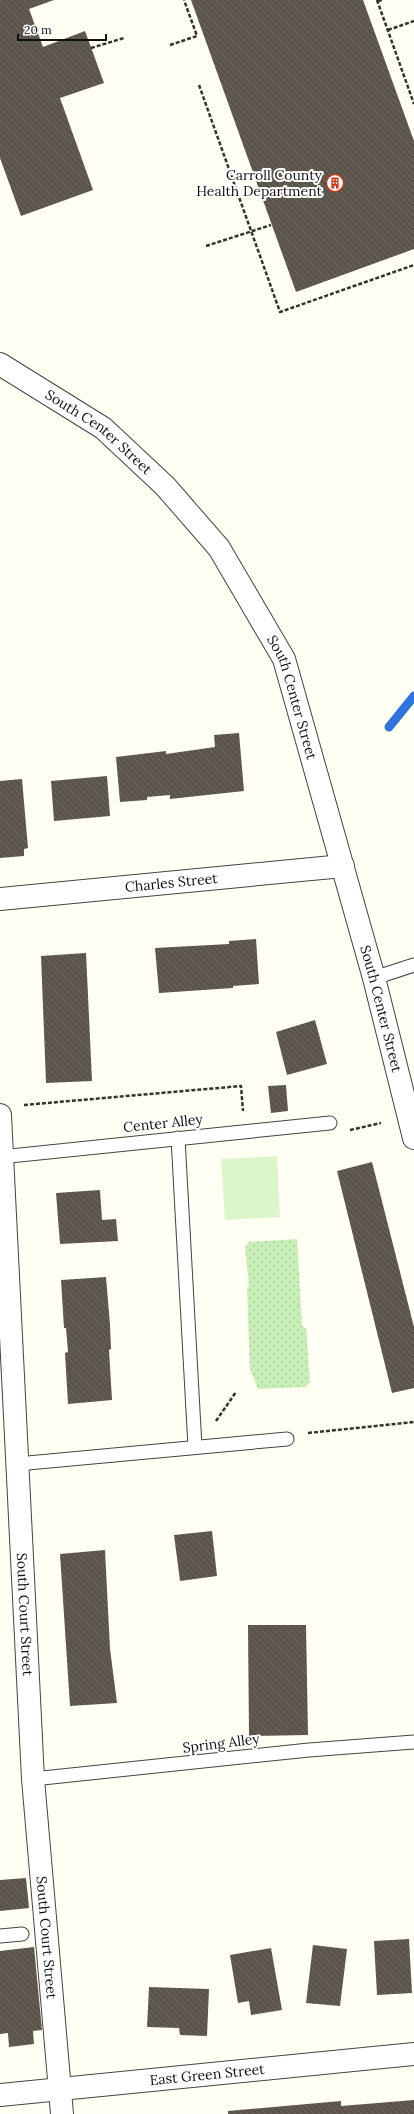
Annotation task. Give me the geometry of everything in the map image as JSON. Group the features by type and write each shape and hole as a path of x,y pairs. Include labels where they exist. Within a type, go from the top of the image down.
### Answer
{"street":[{"name":"South Center Street","path":"0,364 103,428 165,486 219,548 284,659 374,978 414,1138"},
{"name":"Charles Street","path":"0,899 343,866"},
{"name":"South Court Street","path":"0,1115 33,1779 62,2114"},
{"name":"East Green Street","path":"0,2094 414,2054"},
{"path":"370,2059 414,2060"}],"lane":[{"path":"374,978 414,965"},
{"name":"Center Alley","path":"1,1157 330,1122"},
{"path":"178,1138 195,1447"},
{"path":"17,1464 287,1439"},
{"name":"Spring Alley","path":"33,1779 309,1750 414,1742"},
{"path":"0,1936 22,1934"}],"path":[{"path":"170,45 197,36 184,0"},
{"path":"382,0 378,1 414,104"},
{"path":"388,30 414,21"},
{"path":"91,48 124,38"},
{"path":"199,85 280,312 414,265"},
{"path":"206,246 271,224"},
{"path":"21,1105 241,1086"},
{"path":"355,1129 381,1123"},
{"path":"214,1425 236,1392"},
{"path":"287,1439 296,1434 414,1422"}],"green space":[{"path":"277,1156 280,1217 225,1220 221,1159"},
{"path":"297,1239 302,1326 306,1328 310,1382 305,1387 258,1389 250,1369 247,1289 249,1284 245,1247 249,1242"}],"building":[{"path":"0,0 54,0 29,9 43,47 85,31 104,83 60,98 93,190 21,216 0,158"},
{"name":"Carroll County Health Department","path":"191,0 363,0 414,141 414,249 296,292"},
{"path":"239,733 244,791 170,799 170,795 147,797 147,800 120,802 116,757 166,751 166,754 215,747 214,735"},
{"path":"107,776 110,816 54,821 51,781"},
{"path":"22,779 28,848 24,849 24,856 0,858 0,781"},
{"path":"256,939 259,984 233,986 233,988 159,993 155,948 229,944 229,941"},
{"path":"86,953 92,1081 46,1083 41,956"},
{"path":"315,1020 327,1064 287,1075 276,1032"},
{"path":"286,1085 288,1111 271,1113 268,1086"},
{"path":"372,1162 414,1327 414,1388 392,1393 337,1171"},
{"path":"100,1190 102,1220 116,1219 118,1241 60,1244 56,1193"},
{"path":"106,1277 110,1325 111,1349 109,1350 112,1400 68,1404 65,1353 68,1352 66,1328 64,1328 61,1280"},
{"path":"212,1531 217,1576 180,1581 174,1535"},
{"path":"105,1550 110,1649 117,1703 70,1706 60,1554"},
{"path":"248,1625 306,1625 308,1735 249,1736"},
{"path":"26,1878 29,1908 0,1911 0,1880"},
{"path":"409,1939 412,1993 377,1995 374,1941"},
{"path":"313,1945 347,1949 340,2006 306,2003"},
{"path":"34,1947 42,2030 33,2031 34,2044 9,2047 8,2033 0,2034 0,1951"},
{"path":"271,1948 282,2010 251,2015 249,2001 238,2003 230,1955"},
{"path":"149,1987 209,1989 207,2036 180,2035 179,2028 147,2027"},
{"path":"414,2100 414,2114 228,2114 228,2111 341,2101 341,2106"}],"waterway":[{"path":"389,727 414,696"}],"place":[{"name":"Carroll County Health Department","path":"335,183"}]}
